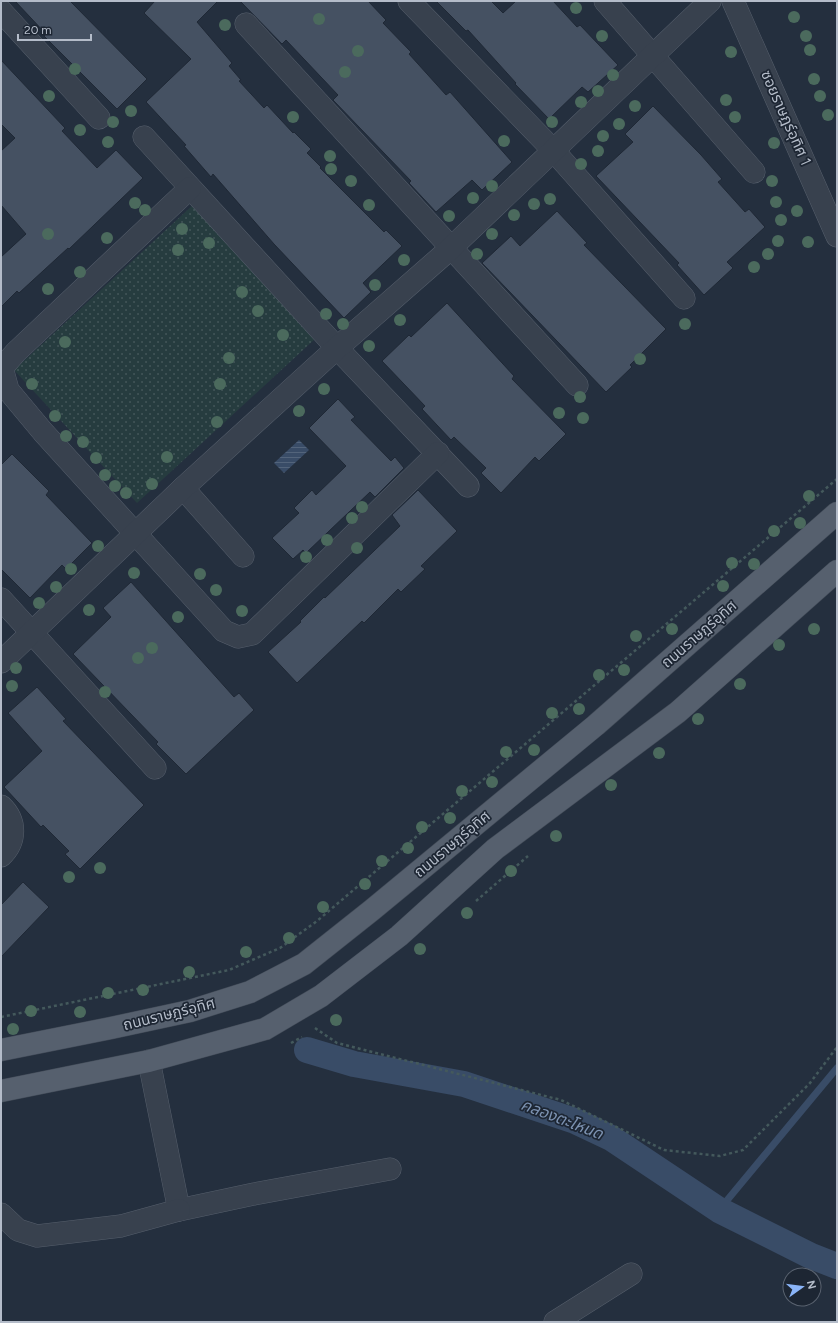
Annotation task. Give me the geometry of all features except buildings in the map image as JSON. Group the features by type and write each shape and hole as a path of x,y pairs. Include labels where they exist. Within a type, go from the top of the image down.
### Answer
{"main road":[{"name":"ถนนราษฎร์อุทิศ","path":"1,1050 190,1011 250,992 304,964 372,910 596,725 837,513"},
{"name":"ถนนราษฎร์อุทิศ","path":"1,1091 149,1061 265,1029 321,996 399,936 495,849 678,712 837,571"}],"street":[{"path":"410,1 553,150 684,298"},
{"path":"605,1 754,172"},
{"path":"1,662 183,488 337,348 450,249 710,1"},
{"name":"ซอยราษฎร์อุทิศ 1","path":"733,1 837,236"},
{"path":"1,11 99,118"},
{"path":"246,24 450,249 577,385"},
{"path":"144,138 337,348 468,486"},
{"path":"190,188 16,352 2,368 8,390 135,534 224,631 238,637 252,634 438,454"},
{"path":"183,488 243,556"},
{"path":"1,599 155,768"},
{"path":"1,806 9,816 12,824 13,835 10,846 1,856"},
{"path":"149,1061 179,1210"},
{"path":"1,1214 18,1230 37,1236 121,1226 179,1210 254,1194 390,1169"},
{"path":"555,1322 631,1274"}],"path":[{"path":"1,1017 229,970 280,948 317,921 837,479"},
{"path":"315,1028 337,1043 561,1100 664,1150 720,1156 743,1150 810,1083 837,1048"}],"green space":[{"path":"194,204 316,338 137,503 14,370"}],"water":[{"path":"299,440 309,450 284,473 274,463"}],"waterway":[{"name":"คลองตะโหนด","path":"307,1050 354,1064 464,1084 575,1121 611,1138 719,1210 811,1256 837,1266"},
{"path":"719,1210 837,1068"}]}
